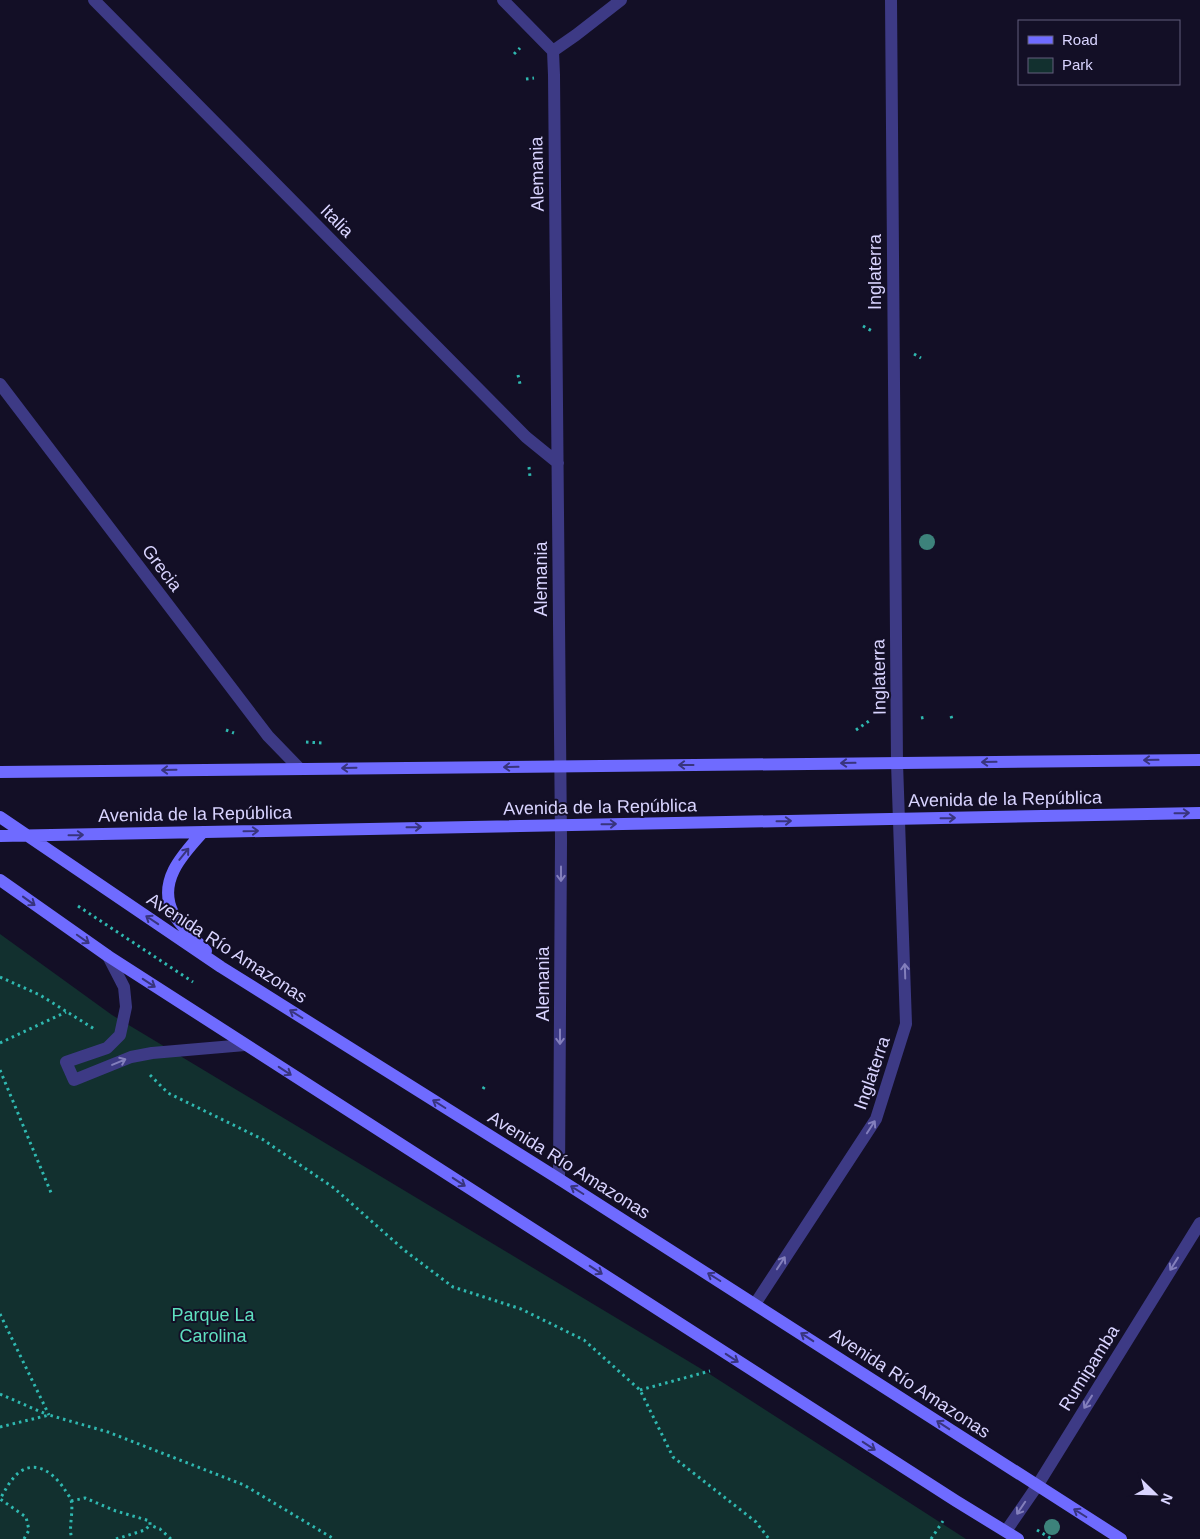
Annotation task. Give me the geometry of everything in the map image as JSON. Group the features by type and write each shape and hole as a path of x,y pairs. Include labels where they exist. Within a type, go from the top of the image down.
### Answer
{"main road":[{"name":"Avenida de la República","path":"0,772 1200,760"},
{"name":"Avenida de la República","path":"0,836 1200,813"},
{"name":"Avenida Río Amazonas","path":"0,817 221,967 559,1178 1121,1539"},
{"path":"202,832 176,864 171,875 168,890 169,902 181,924 221,967"},
{"path":"0,880 108,956 245,1045 956,1502 1018,1539"}],"street":[{"name":"Italia","path":"94,0 526,437 558,463"},
{"path":"503,0 553,51 621,0"},
{"name":"Inglaterra","path":"755,1304 876,1118 906,1024 897,763 889,3"},
{"name":"Alemania","path":"553,51 561,825 559,1178"},
{"name":"Grecia","path":"0,384 268,736 300,769"},
{"path":"108,956 124,987 126,1007 120,1035 107,1048 66,1062 74,1080 131,1057 152,1053 245,1045"},
{"name":"Rumipamba","path":"1006,1531 1037,1486 1200,1223"}],"path":[{"path":"518,375 520,384"},
{"path":"921,718 926,717"},
{"path":"856,730 870,721"},
{"path":"226,730 234,734"},
{"path":"306,742 322,743"},
{"path":"0,977 40,995 114,1041"},
{"path":"0,1044 67,1012"},
{"path":"131,1057 168,1094 262,1139 334,1188 404,1250 453,1287 521,1309 584,1340 640,1390 673,1457 756,1522 769,1539"},
{"path":"0,1070 52,1195"},
{"path":"483,1088 486,1084"},
{"path":"0,1314 49,1415"},
{"path":"640,1390 710,1370"},
{"path":"0,1394 49,1415 108,1432 244,1485 334,1539"},
{"path":"0,1427 49,1415"},
{"path":"24,1539 29,1530 26,1517 0,1499 10,1482 21,1471 32,1468 44,1469 58,1480 71,1501 72,1539"},
{"path":"71,1501 77,1498 85,1498 116,1511 150,1521 150,1525 160,1529 172,1539"},
{"path":"931,1539 944,1521"},
{"path":"116,1539 145,1530 150,1525"}],"green space":[{"name":"Parque La Carolina","path":"0,934 112,1015 708,1373 966,1539 0,1539"}]}
